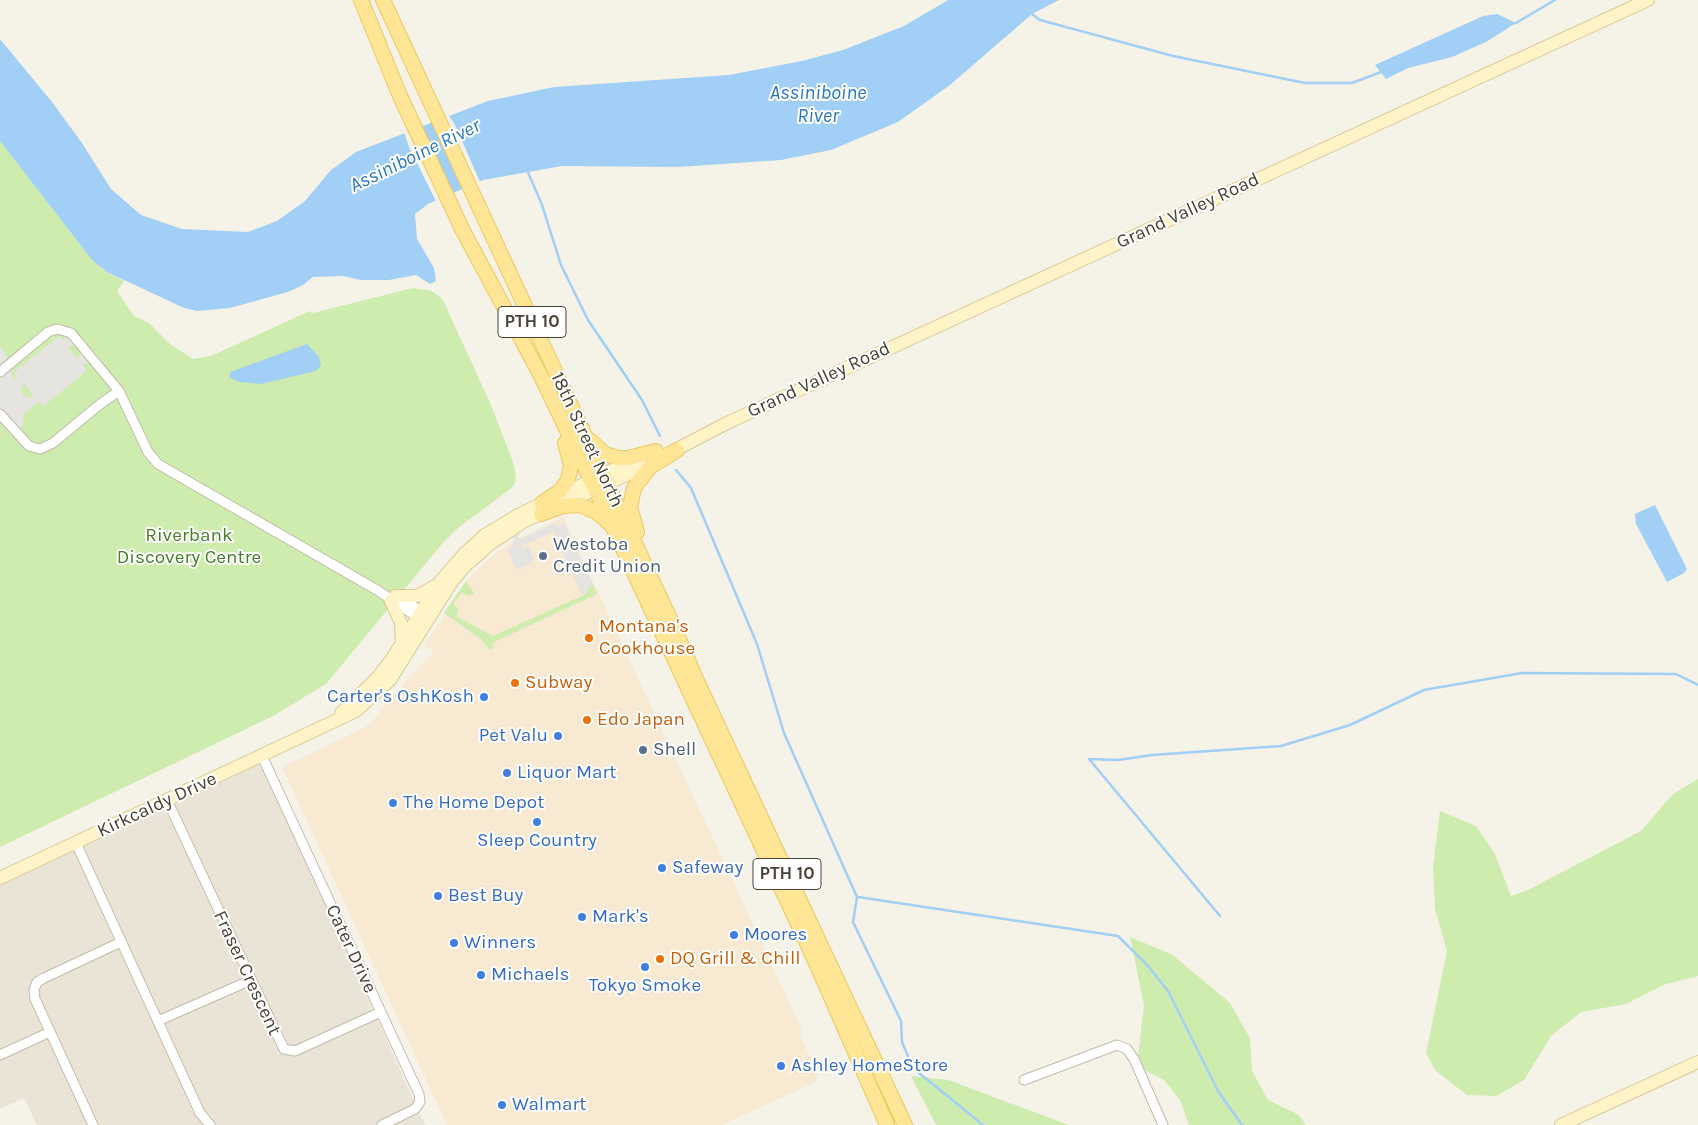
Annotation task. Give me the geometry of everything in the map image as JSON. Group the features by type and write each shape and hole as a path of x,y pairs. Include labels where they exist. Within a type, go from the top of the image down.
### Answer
{"main road":[{"name":"18th Street North","path":"361,0 400,96 463,231 545,386 599,482 672,623 696,679 905,1125"},
{"name":"18th Street North","path":"383,0 579,424 617,536 812,954 887,1125"},
{"name":"Grand Valley Road","path":"599,482 656,451 727,423 1648,0"},
{"path":"542,508 564,485 571,465 568,449 554,416 545,386"},
{"name":"Grand Valley Road","path":"599,482 677,450 727,423"},
{"path":"579,424 593,444 611,456 628,458 656,451"},
{"path":"672,623 661,586 636,530 630,507 631,497 640,478 650,468 677,450"},
{"name":"Kirkcaldy Drive","path":"0,878 356,711 380,691 396,672 439,583 464,554 485,535 509,519 542,508 599,482"},
{"path":"542,508 563,506 586,507 607,520 617,536"},
{"name":"Kirkcaldy Drive","path":"314,731 335,718 367,689 385,669 402,644 469,562 507,532 542,508"},
{"path":"402,644 401,623 393,599 417,596 428,592 439,583"},
{"path":"1561,1125 1698,1062"}],"street":[{"path":"0,372 43,335 52,330 62,329 74,336 119,392 148,452 158,464 424,616"},
{"path":"0,414 22,440 32,448 40,449 53,443 99,405 119,392"},
{"name":"Cater Drive","path":"262,756 419,1094 420,1102 411,1112 382,1125"},
{"name":"Fraser Crescent","path":"167,800 281,1046 287,1051 296,1051 381,1012"},
{"path":"76,843 200,1113 210,1125"},
{"path":"93,1125 35,999 34,990 37,982 121,942"},
{"path":"158,1021 251,980"},
{"path":"0,1055 50,1032"},
{"path":"1024,1080 1117,1045 1127,1049 1134,1059 1162,1125"}],"shaded area":[{"path":"64,335 78,347 73,345 68,347 78,359 81,351 91,363 83,364 87,370 43,407 39,402 24,414 23,435 17,441 0,420 0,347 8,357 3,362 12,373 13,378 18,379 14,372 59,336 64,341","holes":["24,384 34,396 29,398 23,395 21,389"]},
{"path":"563,517 802,1029 801,1038 818,1073 816,1082 722,1125 447,1125 282,767 369,725 409,677 431,656 434,651 424,646 466,581 490,558 512,542"},
{"path":"554,523 558,526 564,523 593,585 588,588 586,594 582,595 553,532 522,546 522,549 528,546 535,561 517,570 507,550 514,545 513,533 521,530 518,537 521,539"},
{"path":"259,759 425,1125 37,1125 24,1098 0,1109 0,878"}],"green space":[{"name":"Riverbank Discovery Centre","path":"0,141 92,260 107,272 124,281 117,291 134,316 149,323 170,344 193,359 211,356 310,311 313,313 413,288 432,291 443,300 491,405 514,465 516,477 514,485 509,490 458,528 442,544 326,684 273,716 0,847"},
{"path":"466,581 474,593 469,596 462,592 453,604 459,609 456,616 493,636 586,594 588,588 593,585 597,594 492,643 494,648 490,650 481,639 444,613"},
{"path":"1698,779 1698,976 1666,984 1626,1004 1581,1012 1551,1036 1524,1080 1496,1096 1467,1095 1435,1070 1426,1053 1447,951 1435,909 1433,867 1440,811 1476,826 1495,854 1511,896 1526,891 1641,831 1673,794"},
{"path":"1130,937 1173,955 1230,1003 1250,1038 1252,1071 1268,1100 1299,1115 1306,1125 1189,1125 1180,1100 1164,1080 1137,1066 1144,1005"},
{"path":"911,1076 948,1080 1069,1125 936,1125"}],"water":[{"name":"Assiniboine River","path":"948,0 1059,0 1032,14 950,85 898,122 831,150 781,160 678,167 562,166 483,180 428,204 415,214 417,239 434,268 436,281 430,284 416,275 389,280 361,280 343,276 313,277 303,285 288,292 230,308 197,311 184,308 107,272 92,260 0,141 0,39 52,102 82,143 111,189 141,215 182,229 248,232 277,221 305,201 331,170 356,152 488,101 554,87 729,75 802,61 843,50 904,26"},
{"path":"1497,14 1516,23 1486,42 1452,57 1408,68 1386,79 1375,65 1483,16"},
{"path":"307,344 319,357 321,365 316,371 261,384 240,382 230,378 230,372"},
{"path":"1655,505 1687,569 1684,573 1667,582 1636,524 1635,514"}],"pier":[{"path":"448,114 455,125 481,184 464,191 431,121"},
{"path":"421,125 454,195 437,203 409,147 404,132"}],"waterway":[{"path":"1516,23 1555,0"},
{"path":"1032,14 1040,20 1173,56 1305,83 1352,83 1381,72"},
{"path":"527,170 542,205 561,265 588,320 642,400 660,436"},
{"path":"676,470 691,488 757,644 784,733 857,897 853,922 901,1021 902,1042 913,1068 983,1125"},
{"path":"1220,916 1089,759 1118,760 1152,755 1281,746 1350,725 1424,690 1522,673 1676,674 1698,685"},
{"path":"858,897 1118,936 1148,966 1168,991 1218,1091 1242,1125"}],"place":[{"name":"Westoba Credit Union","path":"543,556"},
{"name":"Montana's Cookhouse","path":"589,638"},
{"name":"Subway","path":"515,683"},
{"name":"Carter's OshKosh","path":"484,697"},
{"name":"Edo Japan","path":"587,720"},
{"name":"Pet Valu","path":"558,736"},
{"name":"Shell","path":"643,750"},
{"name":"Liquor Mart","path":"507,773"},
{"name":"The Home Depot","path":"393,803"},
{"name":"Sleep Country","path":"537,822"},
{"name":"Safeway","path":"662,868"},
{"name":"Best Buy","path":"438,896"},
{"name":"Mark's","path":"582,917"},
{"name":"Moores","path":"734,935"},
{"name":"Winners","path":"454,943"},
{"name":"DQ Grill & Chill","path":"660,959"},
{"name":"Tokyo Smoke","path":"645,967"},
{"name":"Michaels","path":"481,975"},
{"name":"Ashley HomeStore","path":"781,1066"},
{"name":"Walmart","path":"502,1105"}]}
